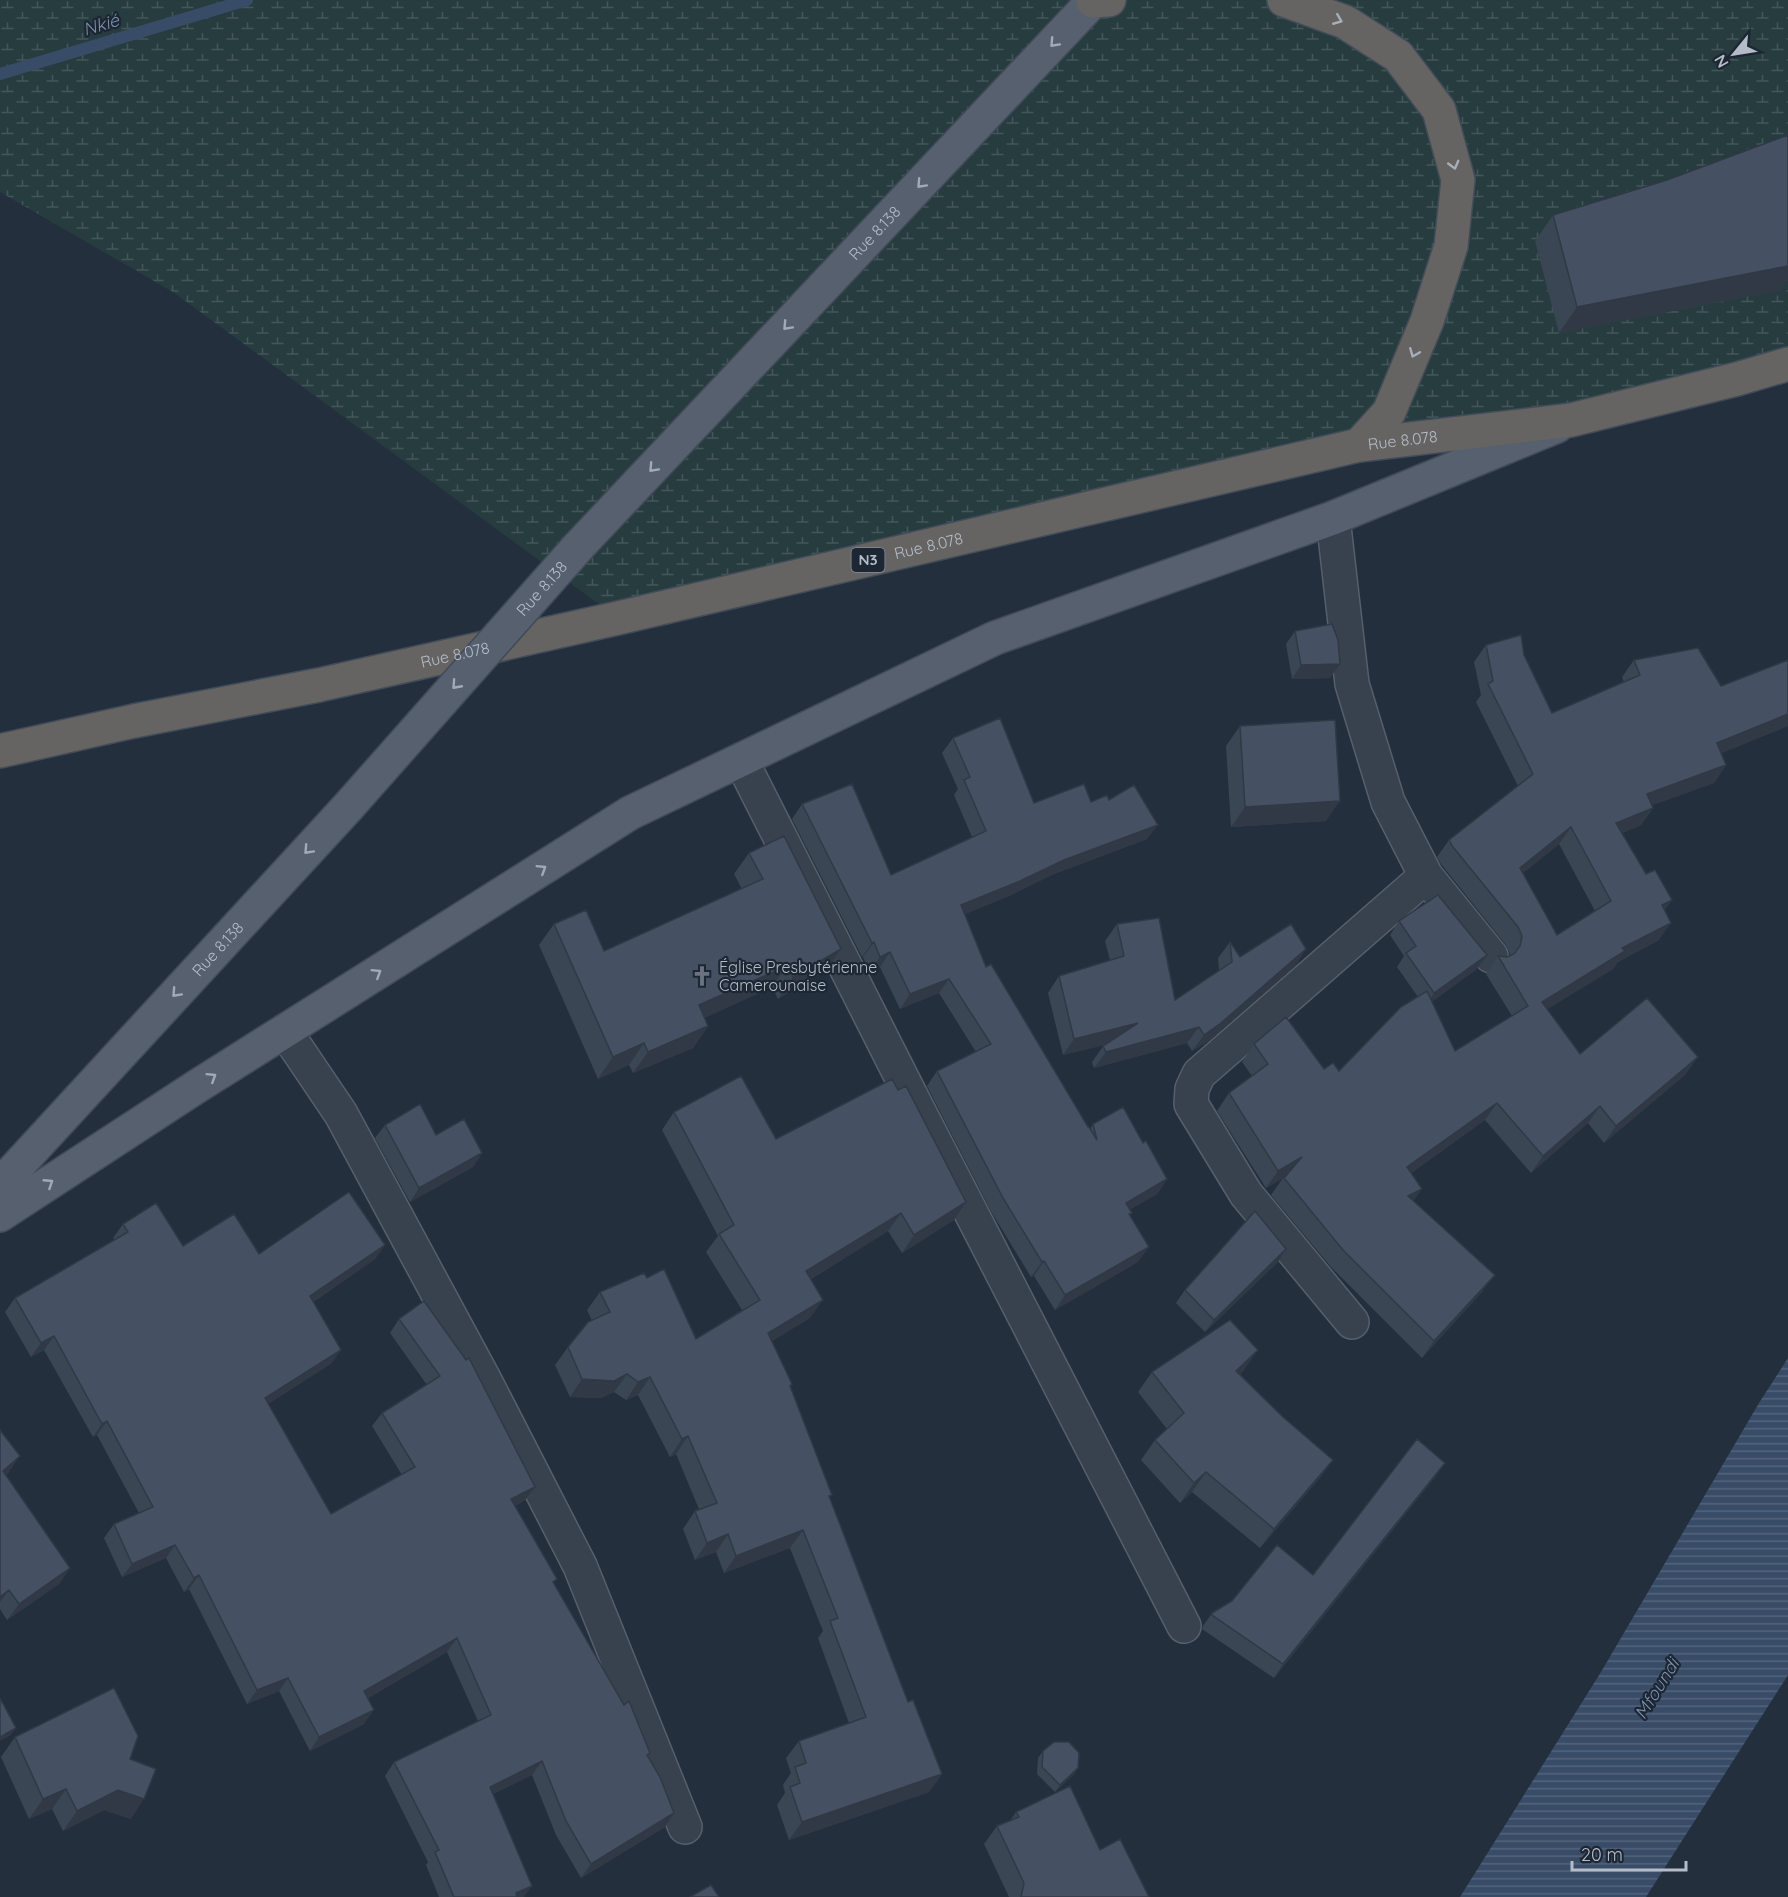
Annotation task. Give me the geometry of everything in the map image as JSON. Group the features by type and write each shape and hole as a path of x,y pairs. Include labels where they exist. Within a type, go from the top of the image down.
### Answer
{"highway":[{"path":"1284,0 1345,22 1398,56 1439,110 1458,180 1451,246 1427,321 1389,412 1359,445"},
{"name":"Rue 8.078","path":"0,751 134,721 320,685 595,624 1359,445 1571,420 1788,364"}],"main road":[{"name":"Rue 8.138","path":"0,1185 348,807 578,547 1099,0"},
{"path":"0,1215 285,1031 630,813 995,638 1333,518 1571,420"}],"street":[{"path":"1333,518 1352,684 1388,802 1426,876 1491,956"},
{"path":"741,760 1184,1626"},
{"path":"1352,1322 1246,1194 1191,1104 1192,1089 1199,1074 1426,876"},
{"path":"285,1031 341,1114 484,1379 580,1566 685,1827"}],"green space":[{"path":"0,0 1788,0 1788,364 1359,445 618,618 173,292 0,192"}],"water":[{"name":"Mfoundi","path":"1788,1358 1788,1675 1646,1897 1460,1897 1601,1672 1759,1403"}],"building":[{"path":"1788,135 1788,266 1577,307 1553,215 1667,180"},
{"path":"1332,624 1338,640 1340,664 1301,665 1295,631"},
{"path":"1521,635 1524,655 1552,713 1640,675 1634,660 1698,648 1721,686 1788,660 1788,714 1717,743 1726,765 1647,794 1653,808 1616,823 1646,874 1655,870 1672,900 1662,905 1671,923 1622,948 1625,951 1542,1002 1580,1054 1647,998 1698,1057 1616,1126 1600,1106 1543,1156 1497,1103 1407,1167 1422,1189 1408,1196 1495,1275 1434,1341 1343,1250 1284,1178 1302,1157 1278,1171 1229,1093 1268,1064 1254,1044 1286,1017 1324,1069 1333,1063 1339,1071 1401,1007 1427,991 1455,1051 1528,1006 1498,956 1507,957 1514,954 1520,946 1522,936 1518,927 1449,840 1533,774 1488,684 1493,681 1486,645","holes":["1571,827 1611,901 1557,935 1520,868"]},
{"path":"1000,718 1034,803 1084,784 1091,802 1107,795 1109,800 1134,785 1158,825 1064,860 961,905 986,967 991,964 1097,1140 1093,1124 1123,1107 1143,1143 1146,1141 1167,1179 1126,1203 1132,1213 1129,1214 1149,1247 1065,1295 1003,1198 937,1071 991,1044 949,979 910,994 890,952 880,957 802,804 852,784 891,875 986,831 964,780 970,777 953,738"},
{"path":"1335,720 1340,801 1245,807 1240,726"},
{"path":"784,836 841,949 793,977 787,966 699,1005 708,1026 648,1052 644,1043 613,1057 554,924 586,910 604,951 763,879 749,853"},
{"path":"1438,895 1487,955 1434,993 1406,953 1416,946 1399,921"},
{"path":"1159,918 1175,1000 1232,962 1230,942 1240,957 1291,924 1306,949 1204,1035 1199,1027 1106,1052 1103,1046 1138,1023 1074,1039 1059,976 1124,956 1117,924"},
{"path":"741,1076 776,1139 892,1079 898,1090 906,1086 966,1202 914,1235 901,1213 806,1271 823,1300 768,1333 792,1384 790,1386 832,1495 829,1496 908,1702 913,1700 942,1774 802,1822 790,1787 800,1783 795,1767 806,1763 799,1741 866,1717 830,1621 838,1618 803,1530 736,1556 728,1534 707,1543 695,1511 717,1503 688,1436 682,1439 650,1377 638,1382 627,1374 614,1381 582,1379 568,1347 588,1322 610,1312 600,1292 644,1273 647,1278 664,1269 696,1339 760,1300 719,1234 734,1225 674,1112"},
{"path":"420,1104 436,1135 464,1119 482,1153 419,1188 385,1125"},
{"path":"349,1192 385,1245 310,1296 341,1350 265,1398 331,1514 415,1467 382,1413 440,1376 399,1319 424,1301 466,1360 469,1358 535,1487 511,1499 557,1579 553,1582 624,1705 629,1701 650,1753 647,1755 660,1777 674,1813 591,1864 566,1821 542,1761 490,1787 532,1886 516,1893 517,1897 454,1897 435,1852 439,1850 394,1762 491,1715 457,1638 364,1691 374,1710 319,1737 288,1678 257,1690 199,1575 194,1578 175,1545 132,1564 114,1524 153,1507 107,1421 102,1424 54,1336 41,1343 15,1298 128,1232 123,1224 156,1203 183,1246 234,1214 259,1254"},
{"path":"1255,1211 1286,1249 1214,1320 1185,1290"},
{"path":"1230,1320 1258,1350 1236,1371 1283,1417 1333,1460 1274,1529 1206,1472 1194,1483 1155,1440 1184,1413 1152,1372"},
{"path":"0,1430 20,1456 3,1471 70,1568 19,1604 9,1590 0,1597"},
{"path":"1417,1439 1445,1463 1283,1664 1212,1615 1232,1601 1277,1545 1313,1575"},
{"path":"114,1688 138,1736 130,1759 156,1769 144,1799 118,1790 77,1811 66,1789 43,1799 15,1737"},
{"path":"0,1698 16,1728 0,1737"},
{"path":"1054,1742 1069,1742 1079,1753 1078,1768 1060,1785 1042,1767 1043,1751"},
{"path":"1070,1786 1100,1850 1120,1839 1149,1897 1021,1897 1024,1883 997,1826 1019,1817 1016,1812"},
{"path":"711,1885 719,1897 690,1897"}],"waterway":[{"name":"Nkié","path":"0,74 247,0"}],"place":[{"name":"Église Presbytérienne Camerounaise","path":"702,976"}]}
